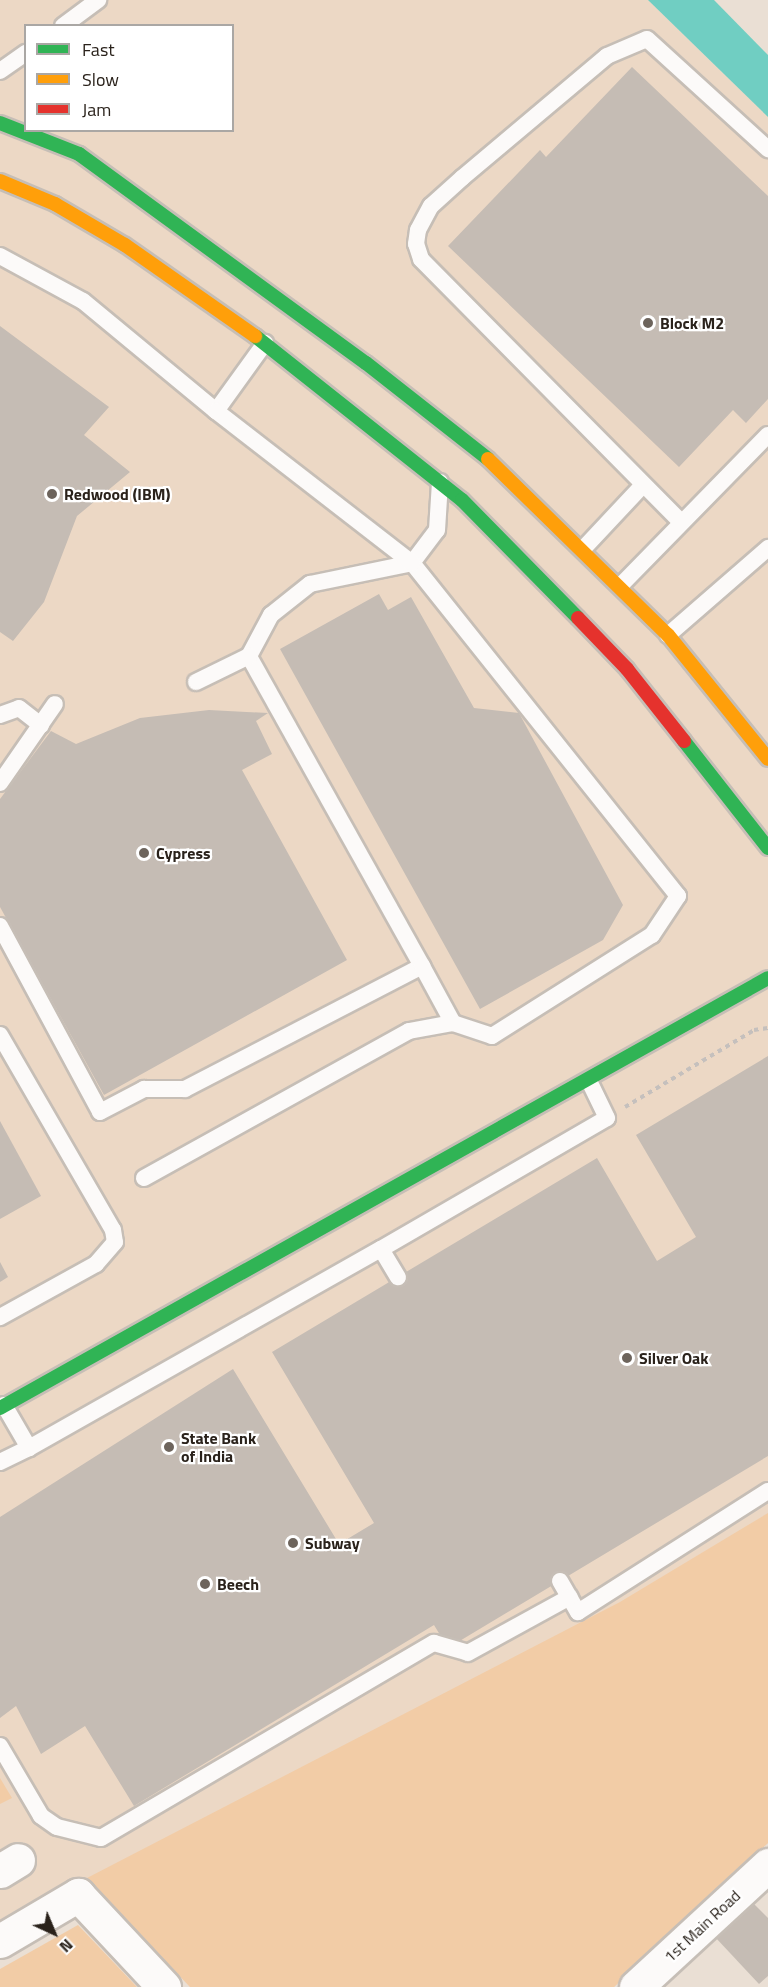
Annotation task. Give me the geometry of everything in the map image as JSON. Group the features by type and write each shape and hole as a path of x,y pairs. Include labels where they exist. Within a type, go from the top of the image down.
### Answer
{"street":[{"path":"0,123 79,154 338,342 495,464 621,585 668,635 768,759"},
{"path":"0,181 55,204 125,245 265,343 440,482 627,669 768,848"},
{"path":"2,1407 589,1081 768,978"},
{"name":"1st Main Road","path":"636,1987 765,1873"},
{"path":"0,1941 78,1895 164,1987"}],"lane":[{"path":"66,24 98,0"},
{"path":"680,521 642,486 421,259 416,244 418,230 439,199 607,56 647,39 768,149"},
{"path":"0,71 24,53"},
{"path":"0,256 83,301 216,411 412,563 678,896 652,935 492,1036 453,1023 409,1031 144,1178"},
{"path":"216,411 265,343"},
{"path":"621,585 680,521 768,435"},
{"path":"196,682 249,656 271,615 310,584 412,563 437,530 440,482"},
{"path":"583,549 642,486"},
{"path":"668,635 768,548"},
{"path":"249,656 453,1023"},
{"path":"0,783 55,704"},
{"path":"0,715 19,708 41,725"},
{"path":"0,926 100,1112 144,1089 185,1089 422,966"},
{"path":"0,1035 113,1230 115,1242 96,1264 0,1317"},
{"path":"0,1462 381,1249 607,1118 589,1081"},
{"path":"381,1249 398,1277"},
{"path":"2,1407 28,1448"},
{"path":"560,1581 578,1612 768,1491"},
{"path":"0,1746 41,1816 57,1827 101,1838 434,1643 468,1653 570,1597"}],"path":[{"path":"607,1118 754,1030 768,1028"}],"shaded area":[{"path":"0,0 648,0 768,117 768,1843 614,1987 190,1987 87,1878 0,1930"},
{"path":"768,1513 768,1843 614,1987 190,1987 87,1878 620,1602"},
{"path":"0,1778 12,1798 0,1804"},
{"path":"78,1925 137,1987 0,1987 0,1969"}],"water":[{"path":"648,0 714,0 768,55 768,117"}],"building":[{"name":"Block M2","path":"632,67 768,196 768,399 746,423 733,410 679,467 448,246 540,150 546,157"},
{"name":"Redwood (IBM)","path":"0,326 109,407 84,435 130,472 77,516 44,602 13,641 0,632"},
{"path":"379,594 388,610 411,597 474,708 519,713 623,905 603,940 480,1009 280,649"},
{"name":"Cypress","path":"209,710 268,713 256,721 272,754 242,770 347,960 104,1095 0,907 0,799 51,731 76,744 140,718"},
{"path":"768,1056 768,1456 448,1648 434,1625 134,1806 85,1726 41,1754 16,1706 0,1718 0,1517 233,1369 339,1544 374,1523 272,1352 597,1158 657,1261 696,1237 636,1135"},
{"path":"0,1121 41,1196 0,1219"},
{"path":"0,1262 8,1277 0,1282"},
{"path":"752,1902 768,1918 768,1976 759,1984 715,1937"}],"traffic: fast":[{"path":"0,123 79,154 366,363 488,459"},
{"path":"255,336 462,500 578,618"},
{"path":"684,741 768,848"},
{"path":"0,1408 768,978"}],"traffic: slow":[{"path":"0,181 55,204 125,245 255,336"},
{"path":"488,459 668,635 768,759"}],"traffic: jam":[{"path":"578,618 627,669 684,741"}],"place":[{"name":"Block M2","path":"648,323"},
{"name":"Redwood (IBM)","path":"52,494"},
{"name":"Cypress","path":"144,853"},
{"name":"Silver Oak","path":"627,1358"},
{"name":"State Bank of India","path":"169,1447"},
{"name":"Subway","path":"293,1543"},
{"name":"Beech","path":"205,1584"}]}
